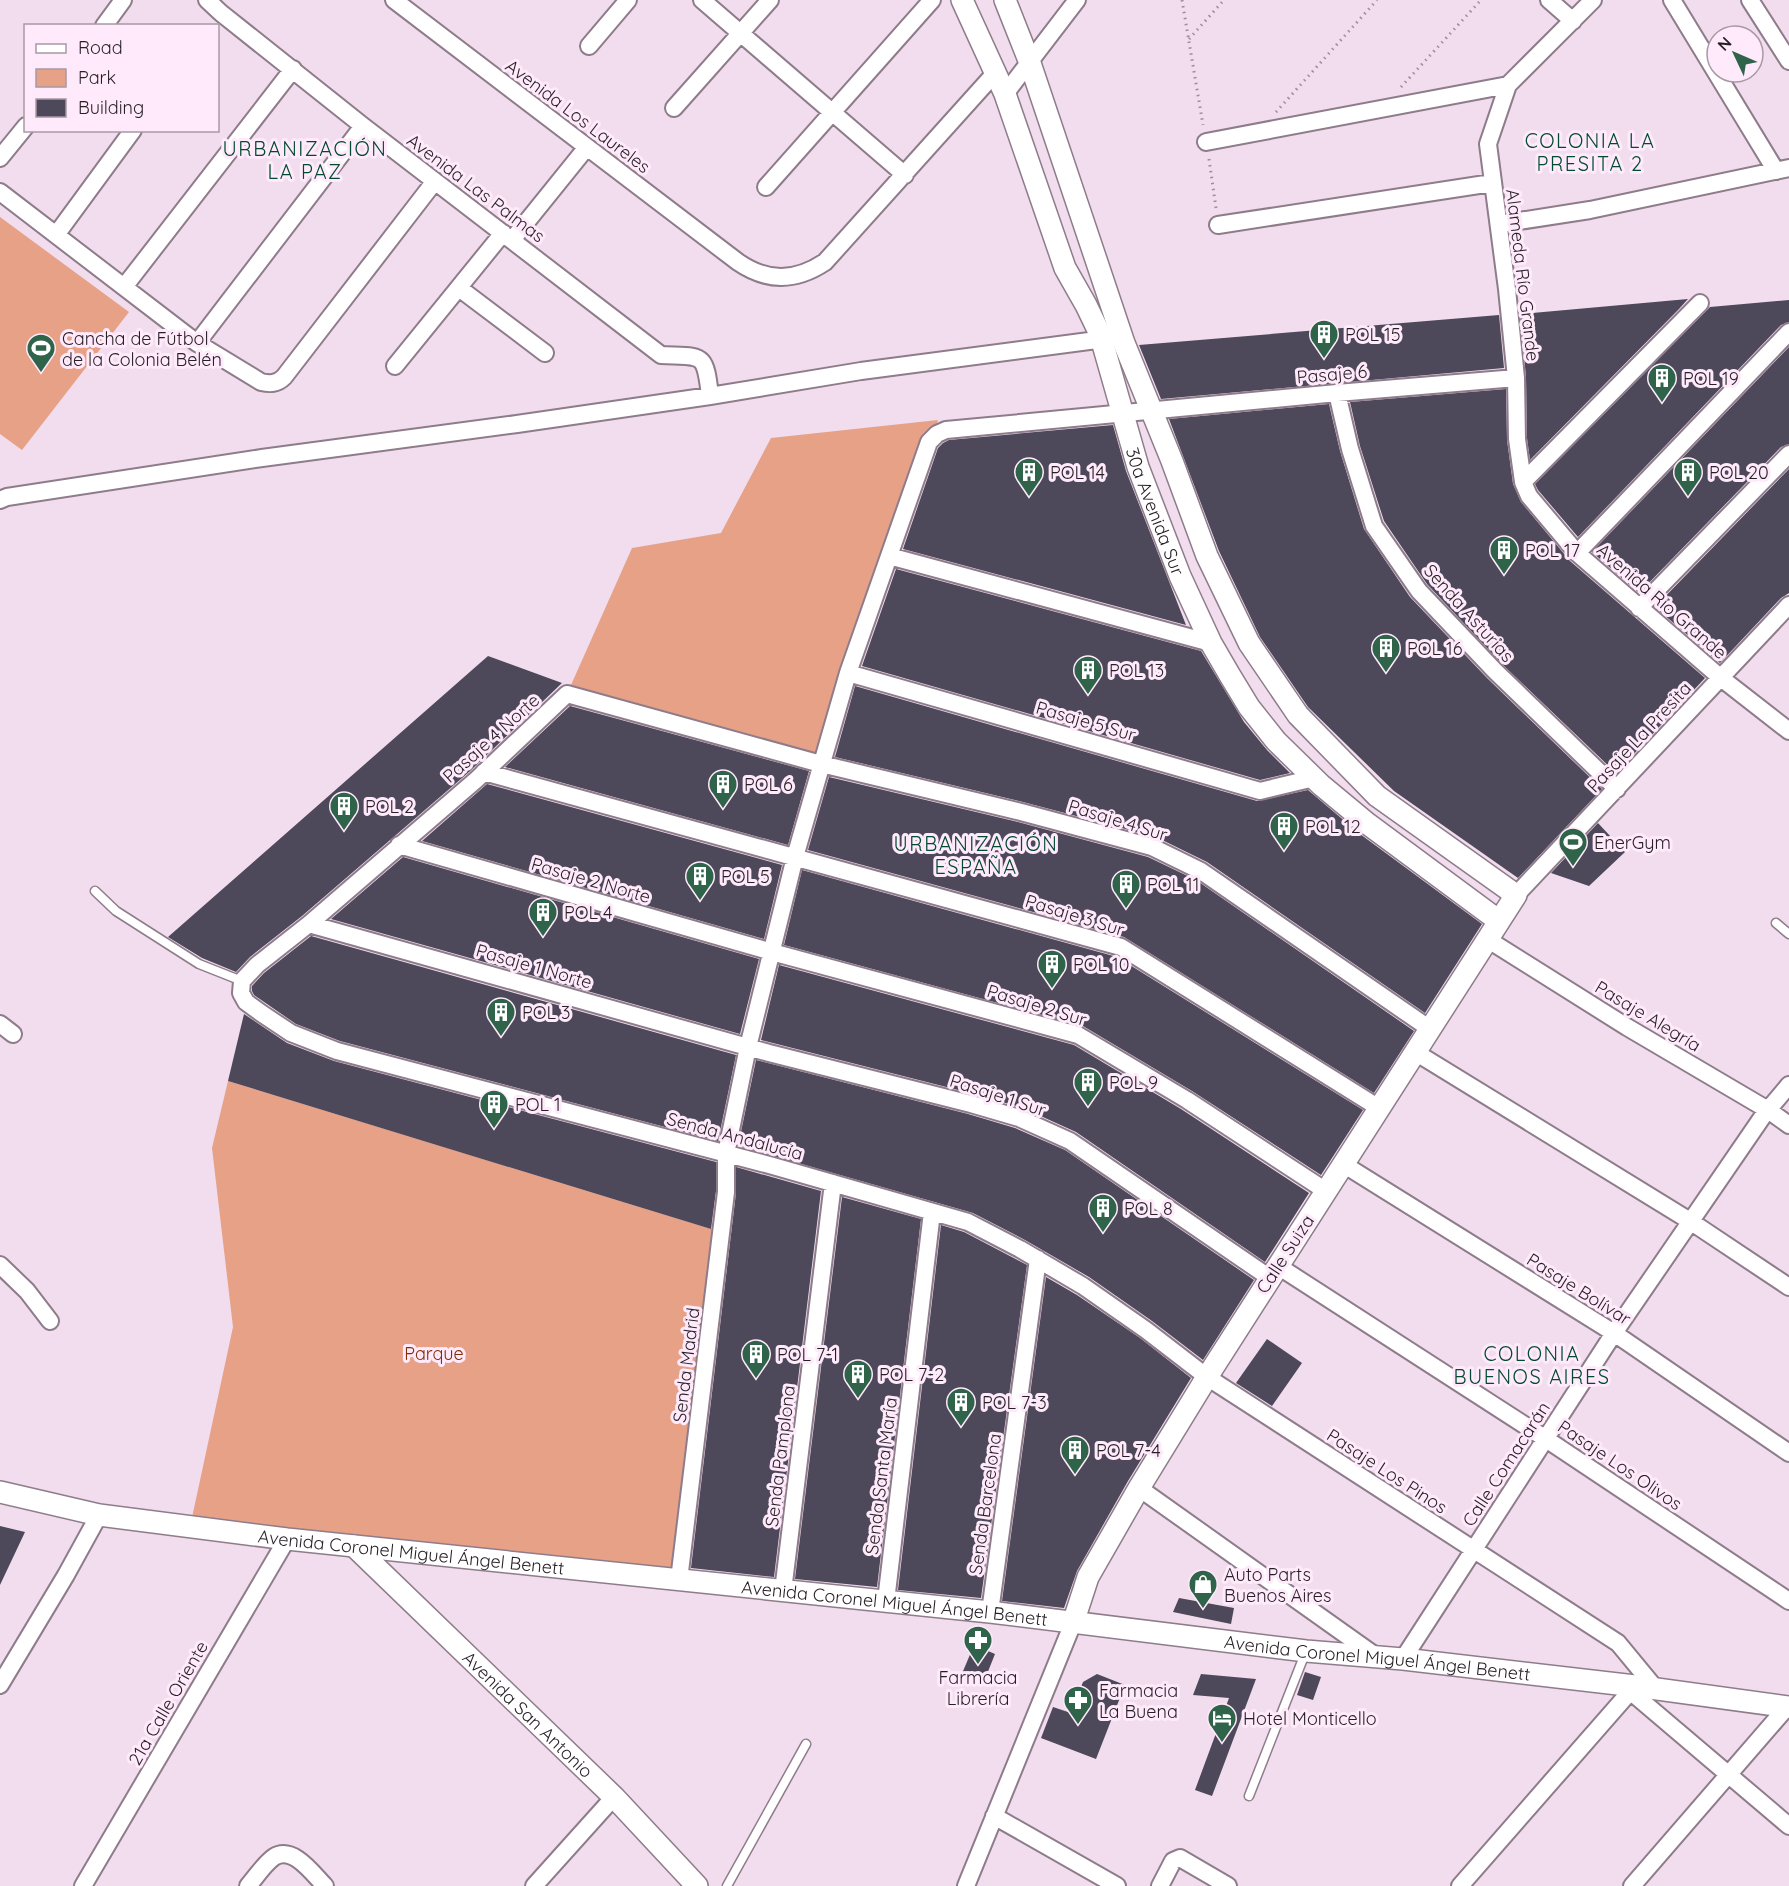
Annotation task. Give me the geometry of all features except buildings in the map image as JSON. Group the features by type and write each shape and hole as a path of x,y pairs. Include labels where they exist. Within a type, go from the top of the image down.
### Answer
{"street":[{"path":"105,24 123,0"},
{"name":"Avenida Las Palmas","path":"207,0 216,19 293,69 363,126 661,355 687,355 703,362 707,368 710,396"},
{"name":"Avenida Los Laureles","path":"394,0 738,262 752,272 771,278 810,272 825,262 996,72"},
{"path":"589,46 628,0"},
{"path":"702,0 905,175"},
{"path":"674,108 770,0"},
{"path":"766,187 932,0"},
{"name":"30a Avenida Sur","path":"962,0 1005,94 1065,268 1086,305 1101,339 1138,467 1175,565 1211,643 1249,707 1276,741 1314,778 1368,824 1499,921"},
{"name":"30a Avenida Sur","path":"1005,0 1030,63 1122,337 1207,556 1249,643 1298,715 1377,796 1516,895"},
{"path":"1005,94 1077,0"},
{"path":"1549,0 1573,21"},
{"name":"Alameda Río Grande","path":"1516,378 1500,224 1492,183 1488,144 1508,85 1593,0"},
{"path":"1500,224 1590,210 1783,169 1672,0"},
{"path":"1750,0 1789,61"},
{"path":"124,287 293,69"},
{"path":"1206,142 1508,85"},
{"path":"197,344 363,126"},
{"path":"0,158 24,128"},
{"path":"56,235 133,132"},
{"path":"395,366 459,288 587,147"},
{"path":"0,192 197,344 261,382 270,384 284,377 435,181"},
{"path":"1218,225 1492,183"},
{"path":"459,288 545,353"},
{"path":"1523,482 1700,303"},
{"path":"1577,553 1789,332"},
{"path":"0,500 7,497 251,460 506,426 861,371 1122,337"},
{"name":"Pasaje 6","path":"848,673 929,442 937,434 946,430 1122,412 1516,378"},
{"name":"Avenida Río Grande","path":"1516,378 1517,439 1523,482 1529,496 1577,553 1721,678 1789,731"},
{"name":"Senda Asturias","path":"1337,393 1350,448 1374,526 1412,582 1495,671 1617,789"},
{"path":"1639,608 1789,454"},
{"path":"889,556 1211,643"},
{"name":"Pasaje La Presita","path":"1516,895 1789,605"},
{"name":"Senda Madrid","path":"679,1580 726,1192 726,1154 748,1047 795,856 848,673"},
{"name":"Pasaje 5 Sur","path":"848,673 1260,791 1314,778"},
{"path":"1239,690 1270,674"},
{"name":"Pasaje 4 Norte","path":"242,981 257,965 309,924 484,772 567,694 821,764"},
{"name":"Pasaje 4 Sur","path":"821,764 1021,812 1152,847 1202,871 1430,1029"},
{"name":"Pasaje 3 Sur","path":"484,772 1121,947 1379,1108"},
{"name":"Pasaje 2 Norte","path":"399,845 773,952"},
{"name":"Calle Suiza","path":"1073,1623 1088,1577 1139,1488 1207,1377 1516,895"},
{"name":"Pasaje 1 Norte","path":"309,924 748,1047"},
{"name":"Pasaje Alegría","path":"1487,939 1789,1125"},
{"name":"Pasaje 2 Sur","path":"773,952 1078,1035 1187,1100 1326,1191"},
{"name":"Senda Andalucía","path":"242,981 241,993 246,1002 291,1033 337,1051 726,1154 968,1222 1083,1286 1146,1330 1207,1377"},
{"name":"Pasaje 1 Sur","path":"748,1047 1020,1118 1070,1141 1274,1272"},
{"path":"1415,1052 1690,1221 1789,1287"},
{"name":"Calle Comacarán","path":"1403,1659 1614,1333 1768,1110 1789,1085"},
{"name":"Pasaje Bolívar","path":"1343,1164 1614,1333 1789,1453"},
{"name":"Senda Pamplona","path":"783,1591 833,1183"},
{"name":"Senda Santa María","path":"886,1601 932,1212"},
{"name":"Senda Barcelona","path":"990,1612 1038,1259"},
{"path":"0,1266 27,1291 50,1322"},
{"name":"Pasaje Los Olivos","path":"1274,1272 1546,1439 1789,1601"},
{"name":"Pasaje Los Pinos","path":"1207,1377 1618,1643 1656,1689"},
{"path":"1139,1488 1377,1657"},
{"name":"Avenida Coronel Miguel Ángel Benett","path":"0,1492 99,1515 287,1539 990,1612 1306,1651 1403,1659 1632,1689 1656,1689 1788,1707"},
{"path":"0,1685 99,1515"},
{"name":"21a Calle Oriente","path":"83,1886 287,1539"},
{"name":"Avenida San Antonio","path":"354,1546 614,1797 697,1886"},
{"path":"966,1886 1073,1623"},
{"path":"1460,1886 1632,1689 1789,1826"},
{"path":"1632,1886 1788,1707"},
{"path":"534,1886 614,1797"},
{"path":"994,1816 1117,1886"},
{"path":"248,1886 274,1858 282,1854 296,1858 325,1886"},
{"path":"1160,1886 1173,1861 1180,1858 1228,1886"}],"lane":[{"path":"95,891 116,911 199,964 242,981"},
{"path":"1776,922 1789,934"},
{"path":"1249,1796 1306,1651"},
{"path":"727,1886 806,1744"}],"path":[{"path":"1182,0 1218,225"},
{"path":"1189,40 1224,0"},
{"path":"1258,131 1377,0"},
{"path":"1380,110 1481,0"}],"green space":[{"name":"Cancha de Fútbol de la Colonia Belén","path":"0,217 129,312 22,450 0,434"},
{"path":"938,420 816,762 567,694 632,548 721,533 771,438"},
{"name":"Parque","path":"228,1081 721,1232 679,1580 190,1527 233,1327 212,1148"}],"place":[{"name":"POL 15","path":"1324,360"},
{"name":"Cancha de Fútbol de la Colonia Belén","path":"41,374"},
{"name":"POL 19","path":"1662,404"},
{"name":"POL 14","path":"1029,498"},
{"name":"POL 20","path":"1688,498"},
{"name":"POL 17","path":"1504,576"},
{"name":"POL 16","path":"1386,674"},
{"name":"POL 13","path":"1088,696"},
{"name":"POL 6","path":"723,810"},
{"name":"POL 2","path":"344,832"},
{"name":"POL 12","path":"1284,852"},
{"name":"EnerGym","path":"1573,868"},
{"name":"POL 5","path":"700,902"},
{"name":"POL 11","path":"1126,910"},
{"name":"POL 4","path":"543,938"},
{"name":"POL 10","path":"1052,990"},
{"name":"POL 3","path":"501,1038"},
{"name":"POL 9","path":"1088,1108"},
{"name":"POL 1","path":"494,1130"},
{"name":"POL 8","path":"1103,1234"},
{"name":"POL 7-1","path":"756,1380"},
{"name":"POL 7-2","path":"858,1400"},
{"name":"POL 7-3","path":"961,1428"},
{"name":"POL 7-4","path":"1075,1476"},
{"name":"Auto Parts Buenos Aires","path":"1203,1610"},
{"name":"Farmacia Librería","path":"978,1666"},
{"name":"Farmacia La Buena","path":"1078,1726"},
{"name":"Hotel Monticello","path":"1222,1744"}],"district":[{"name":"COLONIA LA PRESITA 2","path":"1590,152"},
{"name":"URBANIZACIÓN LA PAZ","path":"305,160"},
{"name":"URBANIZACIÓN ESPAÑA","path":"976,854"},
{"name":"COLONIA BUENOS AIRES","path":"1532,1364"}]}
